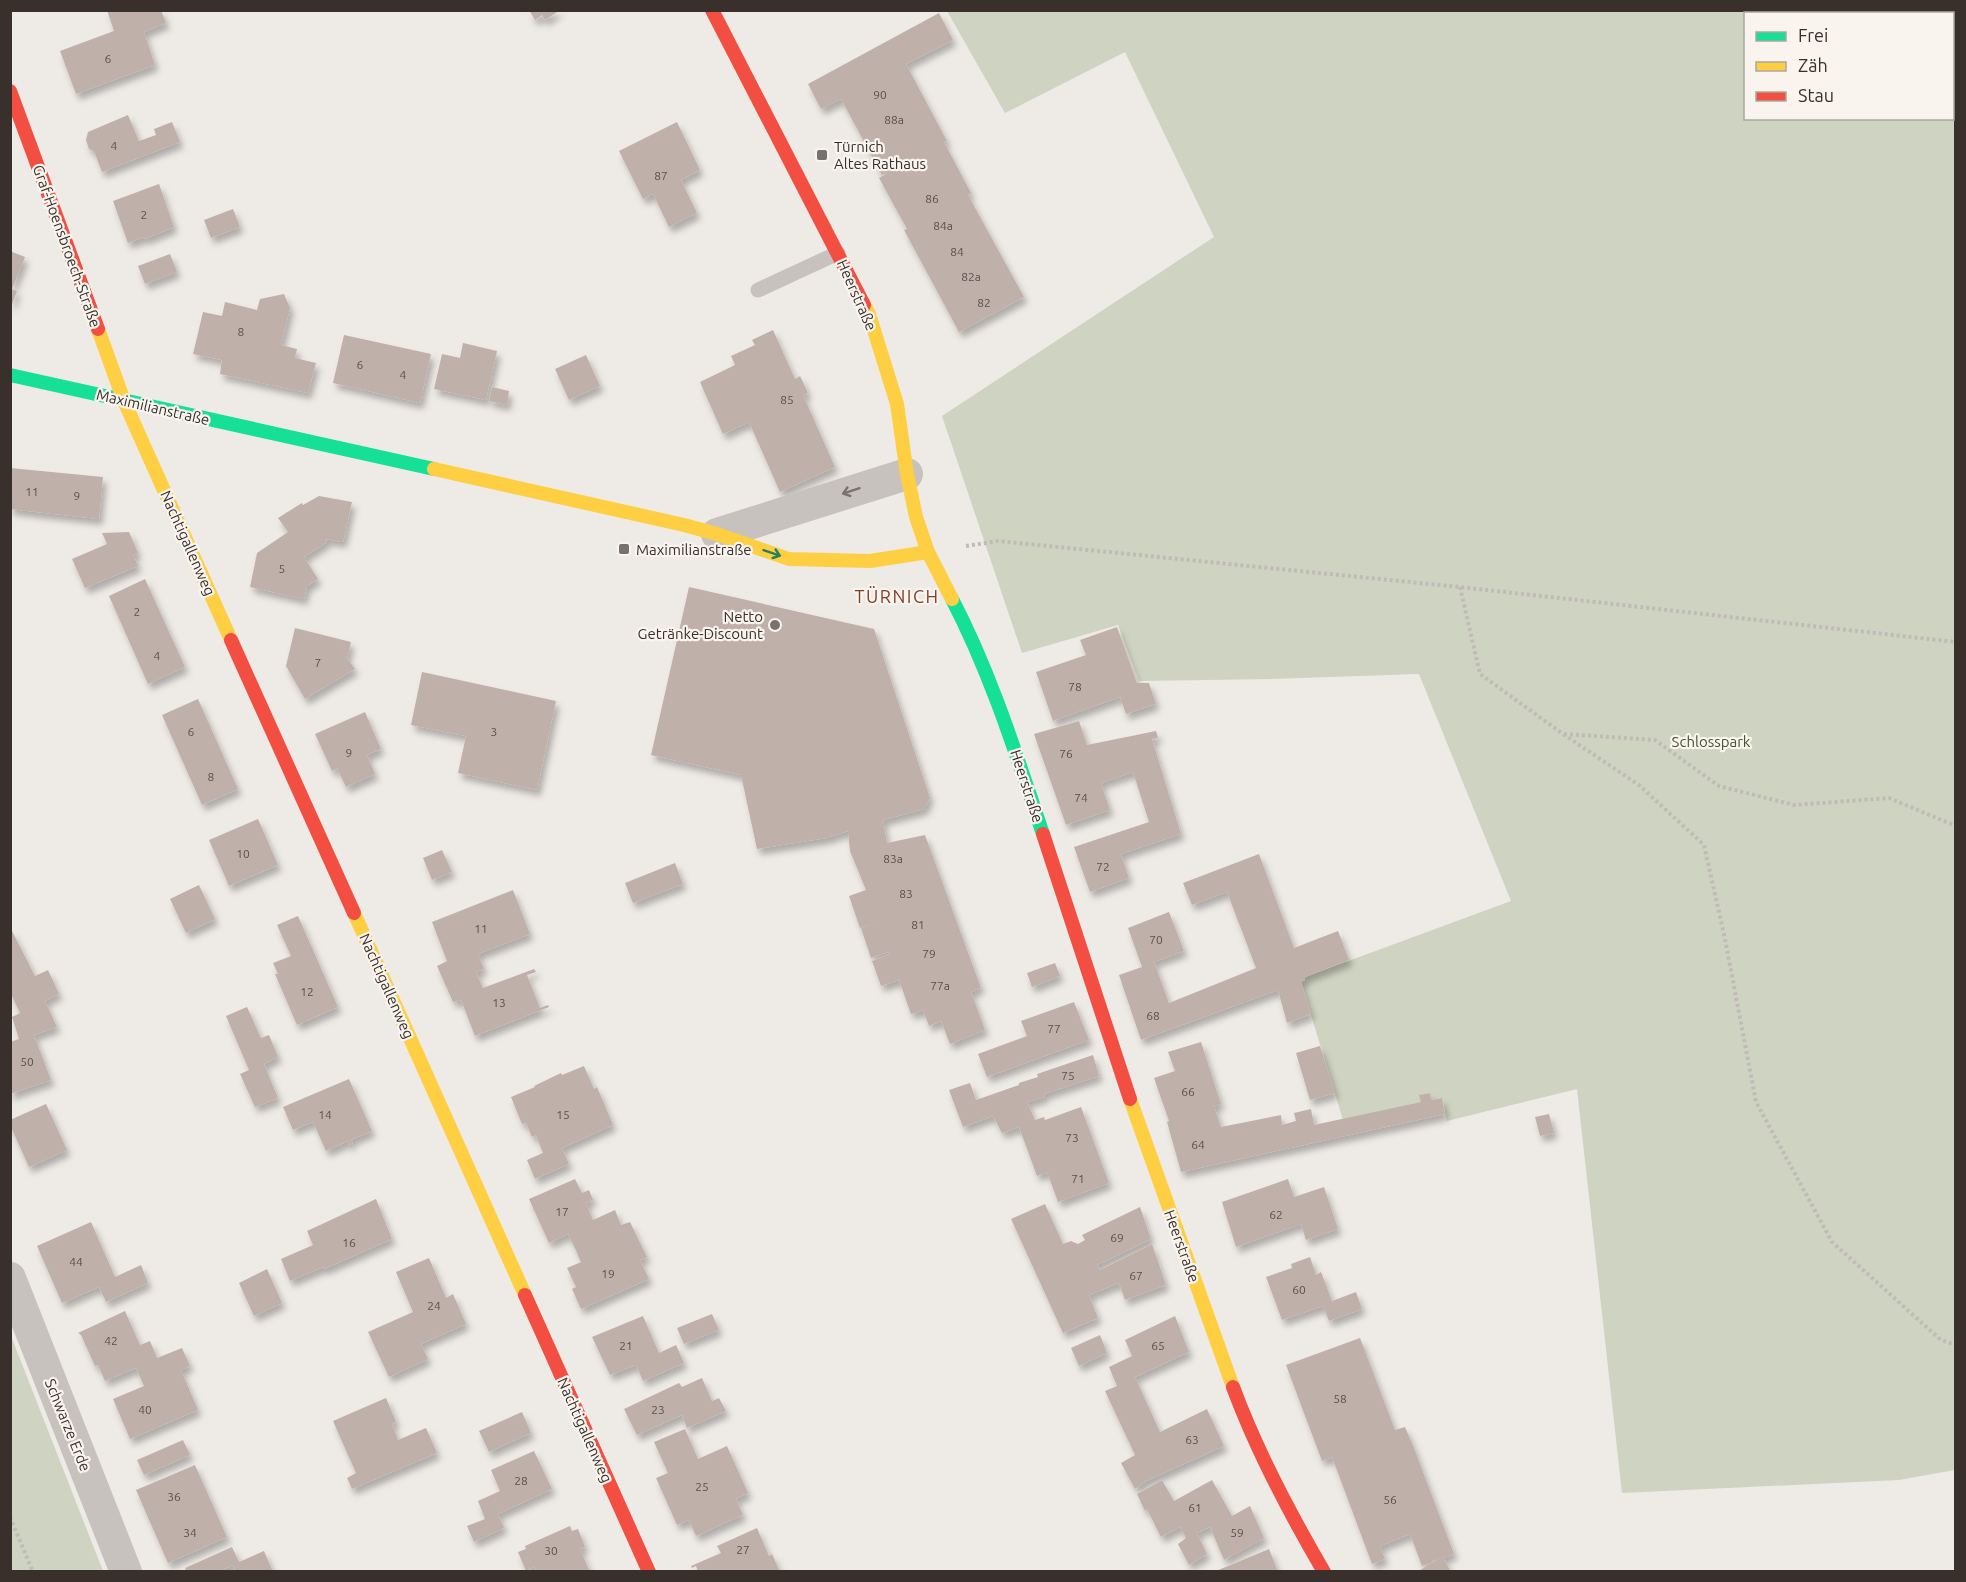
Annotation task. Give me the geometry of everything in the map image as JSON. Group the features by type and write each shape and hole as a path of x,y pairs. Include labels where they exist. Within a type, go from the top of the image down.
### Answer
{"street":[{"name":"Heerstraße","path":"711,10 869,314 897,404 916,517 928,552 966,625 1004,717 1143,1138 1248,1428 1286,1506 1324,1572"},
{"name":"Graf-Hoensbroech-Straße","path":"10,91 124,401"},
{"name":"Maximilianstraße","path":"10,375 655,519 717,534 789,559 870,561 928,552"},
{"name":"Nachtigallenweg","path":"124,401 649,1572"},
{"path":"717,534 907,474"},
{"name":"Schwarze Erde","path":"10,1278 126,1572"}],"lane":[{"path":"758,290 838,253"}],"path":[{"path":"928,552 998,541 1460,587 1956,642"},
{"path":"1460,587 1480,674 1639,785 1704,845 1725,939 1756,1102 1832,1242 1941,1340 1956,1345"},
{"path":"1563,734 1655,740 1719,786 1794,805 1889,798 1956,826"},
{"path":"10,1517 33,1572"}],"green space":[{"name":"Schlosspark","path":"947,11 1955,11 1955,1470 1899,1480 1622,1493 1577,1089 1447,1121 1442,1098 1431,1100 1429,1093 1420,1095 1421,1102 1343,1120 1301,982 1305,980 1305,977 1511,901 1419,674 1139,681 1118,625 1022,653 942,416 1214,237 1125,52 1005,113"},
{"path":"11,1336 103,1571 11,1571"}],"building":[{"path":"107,10 161,10 166,23 144,32 155,65 76,94 60,51 114,31"},
{"path":"529,10 560,10 545,20 542,15 535,20"},
{"path":"939,13 953,40 906,64 947,141 944,142 971,193 968,195 1024,297 959,332 879,178 893,170 882,175 841,99 821,109 808,84"},
{"path":"128,115 139,141 156,135 154,129 172,122 180,142 102,172 94,151 89,149 86,140 88,132"},
{"path":"677,122 700,170 681,180 697,213 669,227 653,194 643,199 619,151"},
{"path":"159,184 174,227 145,239 144,237 128,243 113,201"},
{"path":"233,209 240,227 211,238 204,220"},
{"path":"10,251 25,257 12,289 17,291 11,307"},
{"path":"170,254 177,272 145,284 138,266"},
{"path":"284,294 290,308 281,345 297,349 295,358 316,363 308,393 220,374 222,360 193,354 203,312 222,316 225,302 257,310 260,299"},
{"path":"773,330 795,379 800,376 808,393 803,395 835,467 780,492 749,422 723,434 700,382 735,365 731,356 755,345 752,340"},
{"path":"344,335 431,354 420,403 333,383"},
{"path":"463,343 497,351 486,400 434,389 442,354 460,358"},
{"path":"586,355 600,386 569,400 555,369"},
{"path":"492,387 509,391 507,405 489,401"},
{"path":"10,468 103,477 99,519 10,509"},
{"path":"319,496 352,502 343,542 325,539 327,542 304,557 318,579 307,586 304,599 250,587 257,553 288,532 278,518 302,503 303,505"},
{"path":"129,532 138,553 133,555 138,566 85,588 72,559 107,544 102,533"},
{"path":"145,579 185,667 148,684 109,596"},
{"path":"689,587 874,629 930,798 924,809 883,820 887,843 925,835 981,988 971,992 985,1030 950,1044 941,1021 929,1026 923,1010 911,1014 899,980 881,986 872,961 890,954 889,952 871,958 861,928 878,921 860,928 849,896 866,890 850,851 848,831 826,838 757,849 741,775 651,755"},
{"path":"1117,627 1137,683 1149,683 1156,704 1126,714 1120,697 1053,721 1036,672 1086,655 1080,640"},
{"path":"295,628 351,642 347,658 355,669 305,699 286,666"},
{"path":"422,672 556,701 537,790 458,773 466,736 411,725"},
{"path":"198,699 238,789 202,805 162,715"},
{"path":"365,712 381,749 367,755 375,774 346,787 337,768 332,771 315,734"},
{"path":"1079,721 1087,745 1156,731 1158,738 1152,739 1181,834 1121,854 1129,878 1090,892 1074,847 1149,822 1133,772 1101,783 1110,810 1066,825 1034,734"},
{"path":"258,819 278,865 229,886 209,840"},
{"path":"442,850 452,872 432,880 423,858"},
{"path":"1259,854 1294,948 1338,931 1349,960 1305,977 1305,980 1301,982 1311,1014 1287,1023 1278,990 1141,1040 1119,975 1142,967 1128,928 1169,912 1184,951 1154,962 1169,1003 1256,968 1227,892 1192,905 1183,883"},
{"path":"675,863 683,884 633,903 625,883"},
{"path":"199,885 215,919 186,933 170,899"},
{"path":"513,890 530,934 478,954 484,969 476,972 483,988 534,969 536,972 527,975 540,1008 548,1005 549,1007 475,1036 461,1000 453,1002 437,966 447,961 432,922"},
{"path":"298,916 338,1007 297,1025 275,974 278,974 273,963 291,956 277,925"},
{"path":"10,931 35,976 48,970 59,994 45,1001 57,1027 34,1035 51,1080 10,1094 10,1042 19,1039 12,1017 20,1013 10,992"},
{"path":"1055,963 1060,976 1032,987 1027,973"},
{"path":"1074,1002 1089,1040 987,1077 978,1054 1027,1036 1021,1021"},
{"path":"247,1007 261,1038 269,1035 278,1057 264,1064 278,1098 255,1107 240,1074 249,1070 226,1016"},
{"path":"1201,1042 1221,1104 1214,1106 1221,1127 1281,1115 1282,1125 1296,1121 1294,1113 1311,1109 1314,1125 1421,1102 1419,1095 1430,1093 1431,1100 1442,1098 1445,1114 1181,1172 1167,1122 1169,1121 1154,1078 1175,1071 1168,1052"},
{"path":"1320,1046 1335,1093 1310,1100 1296,1053"},
{"path":"1093,1055 1099,1076 1027,1102 1035,1120 1044,1117 1045,1120 1081,1107 1109,1183 1058,1202 1047,1172 1037,1176 1019,1127 1002,1133 993,1116 963,1127 949,1090 970,1083 976,1100 1038,1077 1037,1074"},
{"path":"584,1066 594,1089 597,1087 613,1125 562,1148 569,1164 535,1179 527,1160 543,1153 536,1135 532,1137 526,1123 522,1124 511,1097 561,1073 562,1075"},
{"path":"349,1079 372,1131 351,1140 353,1143 349,1145 348,1141 326,1151 313,1122 293,1130 283,1107"},
{"path":"46,1104 67,1150 29,1167 10,1125 10,1120"},
{"path":"1549,1114 1554,1133 1540,1136 1535,1117"},
{"path":"575,1179 582,1193 589,1190 593,1200 586,1203 593,1220 615,1210 621,1225 630,1222 647,1257 640,1260 649,1279 581,1309 572,1289 576,1287 567,1268 581,1262 574,1246 568,1234 549,1243 529,1199"},
{"path":"1288,1179 1294,1197 1324,1187 1338,1229 1306,1240 1301,1224 1236,1247 1222,1202"},
{"path":"376,1199 392,1239 324,1269 323,1267 290,1281 281,1259 313,1245 307,1231"},
{"path":"1045,1204 1063,1244 1071,1241 1078,1244 1085,1240 1082,1235 1140,1207 1151,1239 1097,1265 1100,1270 1152,1244 1166,1285 1125,1300 1119,1283 1089,1295 1098,1318 1063,1333 1011,1219"},
{"path":"91,1222 115,1277 141,1265 148,1283 106,1302 99,1287 62,1303 37,1246"},
{"path":"1310,1257 1316,1275 1321,1272 1332,1301 1356,1292 1362,1309 1329,1321 1323,1306 1282,1320 1266,1277 1292,1268 1291,1264"},
{"path":"429,1258 446,1298 453,1294 466,1324 421,1344 428,1359 389,1377 368,1332 413,1312 396,1272"},
{"path":"267,1269 282,1303 254,1316 239,1283"},
{"path":"125,1311 140,1345 150,1341 157,1358 182,1348 190,1366 181,1370 198,1410 130,1439 113,1399 144,1386 136,1368 105,1381 78,1333"},
{"path":"712,1314 719,1330 684,1344 677,1328"},
{"path":"643,1316 659,1353 676,1345 684,1363 643,1381 636,1365 610,1375 592,1337"},
{"path":"1175,1316 1189,1352 1135,1377 1160,1432 1207,1409 1224,1446 1146,1481 1135,1489 1121,1463 1135,1455 1105,1391 1117,1386 1109,1367 1132,1356 1125,1340"},
{"path":"1100,1335 1107,1353 1079,1366 1071,1348"},
{"path":"1360,1338 1395,1430 1405,1427 1414,1448 1454,1554 1443,1558 1451,1572 1417,1572 1440,1558 1422,1566 1410,1534 1380,1546 1385,1559 1372,1564 1332,1457 1322,1461 1286,1365"},
{"path":"702,1378 712,1401 719,1398 726,1411 687,1428 682,1415 637,1435 624,1409 679,1383 682,1387"},
{"path":"386,1398 396,1422 392,1424 398,1440 426,1428 437,1453 352,1489 347,1478 356,1473 333,1421"},
{"path":"522,1412 531,1433 489,1452 479,1431"},
{"path":"685,1429 698,1459 727,1446 748,1493 736,1499 743,1515 696,1536 689,1520 677,1525 656,1478 668,1473 654,1442"},
{"path":"183,1440 190,1455 144,1475 137,1460"},
{"path":"534,1451 552,1489 498,1514 504,1528 474,1542 467,1526 485,1519 478,1501 500,1491 491,1470"},
{"path":"195,1465 227,1537 168,1563 136,1490"},
{"path":"1162,1480 1174,1501 1212,1480 1232,1516 1250,1506 1264,1538 1224,1560 1210,1527 1197,1533 1207,1554 1189,1565 1178,1544 1186,1538 1180,1527 1161,1537 1137,1494"},
{"path":"570,1526 572,1531 578,1529 585,1547 580,1549 590,1572 536,1572 534,1567 526,1571 518,1552 526,1549 525,1546"},
{"path":"757,1528 769,1556 772,1554 780,1572 698,1572 696,1566 692,1568 691,1566 721,1553 717,1546"},
{"path":"232,1547 239,1562 264,1551 273,1572 236,1572 233,1565 218,1572 187,1572 185,1568"},
{"path":"1269,1549 1278,1572 1216,1572 1216,1571"}],"traffic: fast":[{"path":"10,375 434,469"},
{"path":"952,599 991,685 1043,834"}],"traffic: slow":[{"path":"864,305 869,314 897,404 916,517 928,552 952,599"},
{"path":"98,329 124,401 231,640"},
{"path":"434,469 684,525 789,559 870,561 928,552"},
{"path":"354,913 525,1295"},
{"path":"1130,1099 1233,1387"}],"traffic: jam":[{"path":"712,10 864,305"},
{"path":"10,91 98,329"},
{"path":"231,640 354,913"},
{"path":"1043,834 1130,1099"},
{"path":"525,1295 649,1572"},
{"path":"1233,1387 1274,1481 1324,1572"}],"place":[{"name":"Türnich Altes Rathaus","path":"822,155"},
{"name":"Maximilianstraße","path":"624,549"},
{"name":"Netto Getränke-Discount","path":"775,625"}],"district":[{"name":"TÜRNICH","path":"897,596"}]}
